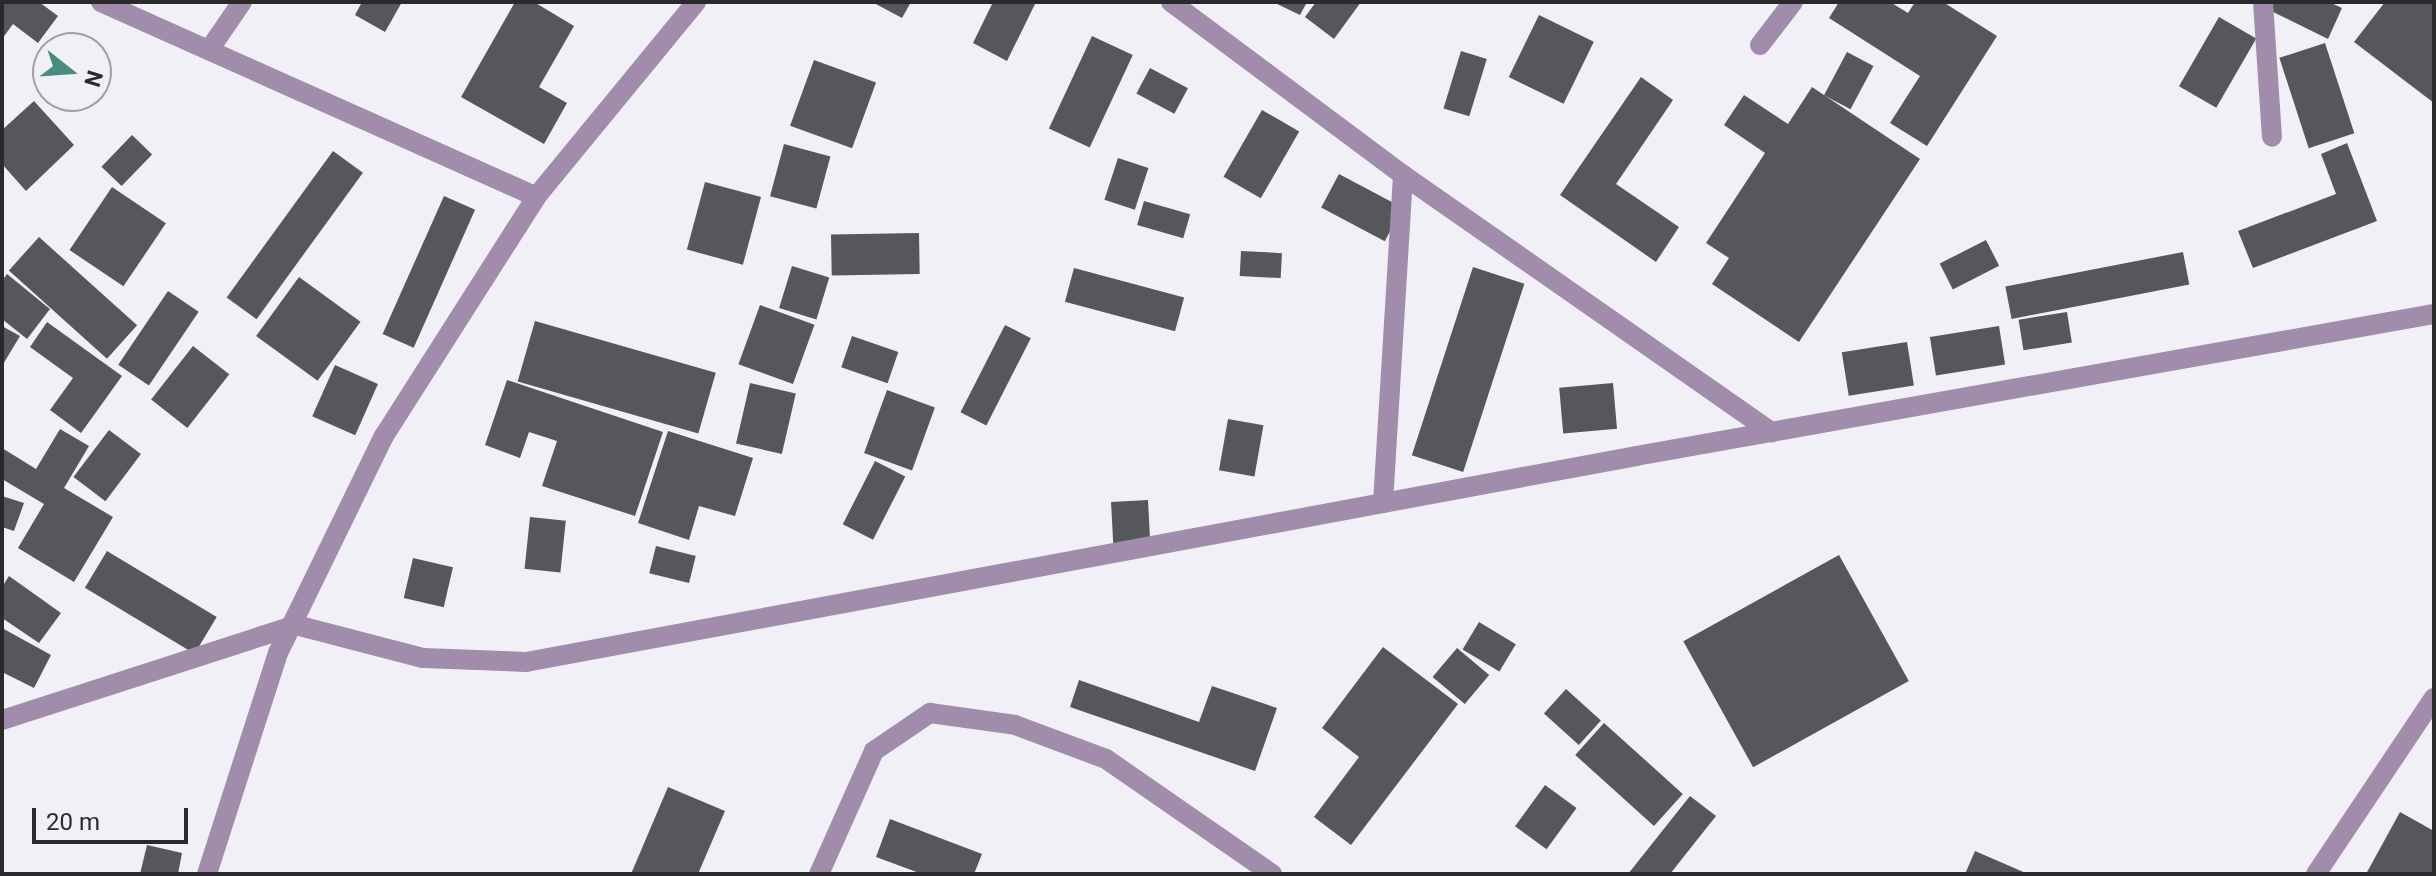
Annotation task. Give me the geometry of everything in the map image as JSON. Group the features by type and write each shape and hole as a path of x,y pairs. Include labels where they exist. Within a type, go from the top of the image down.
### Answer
{"street":[{"path":"101,2 536,197"},
{"path":"209,50 242,2"},
{"path":"208,871 278,653 296,625 384,436 536,197 696,2"},
{"path":"1171,2 1403,175 1772,432"},
{"path":"1760,45 1793,2"},
{"path":"2263,2 2272,137"},
{"path":"1383,503 1403,175"},
{"path":"2,720 296,625 423,658 526,662 1772,432 2434,314"},
{"path":"2316,874 2434,698"},
{"path":"819,874 874,751 930,713 1015,725 1106,759 1272,874"}],"building":[{"path":"2,2 39,2 58,16 46,32 32,32 32,38 13,24 2,39"},
{"path":"362,2 402,2 385,32 355,15"},
{"path":"515,2 534,2 574,26 539,87 567,103 544,144 461,97"},
{"path":"872,2 911,2 902,18"},
{"path":"993,2 1036,2 1007,61 973,43"},
{"path":"1273,2 1307,2 1300,15"},
{"path":"1316,2 1361,2 1334,39 1305,17"},
{"path":"1839,2 1890,2 1908,13 1915,2 1943,2 1997,36 1927,146 1890,123 1920,76 1829,18"},
{"path":"2273,2 2329,2 2342,8 2328,39 2269,10"},
{"path":"2385,2 2434,2 2434,103 2354,42"},
{"path":"1539,15 1594,42 1564,104 1509,77"},
{"path":"2219,17 2256,38 2216,108 2179,86"},
{"path":"1092,36 1133,55 1090,147 1049,128"},
{"path":"2325,43 2354,133 2309,148 2279,58"},
{"path":"1461,51 1487,59 1469,116 1443,108"},
{"path":"1847,52 1873,66 1850,109 1824,95"},
{"path":"814,60 876,83 852,148 790,126"},
{"path":"1150,68 1188,88 1174,114 1136,94"},
{"path":"1641,77 1673,100 1616,184 1679,227 1656,262 1560,195"},
{"path":"1812,87 1920,159 1799,342 1712,284 1729,258 1706,243 1765,153 1724,125 1744,95 1788,124"},
{"path":"32,103 32,112 44,112 74,145 26,191 2,164 2,130"},
{"path":"1262,110 1299,132 1261,198 1224,177"},
{"path":"132,135 152,154 122,186 101,167"},
{"path":"2347,143 2377,221 2253,268 2238,231 2336,194 2321,154"},
{"path":"784,144 830,156 816,209 770,196"},
{"path":"333,151 363,173 257,319 227,297"},
{"path":"1118,158 1148,168 1135,210 1104,200"},
{"path":"1339,174 1403,208 1385,241 1321,208"},
{"path":"705,182 761,197 743,265 687,250"},
{"path":"112,187 166,223 123,286 70,250"},
{"path":"444,196 475,210 414,348 383,334"},
{"path":"1144,201 1190,214 1183,238 1137,225"},
{"path":"919,233 920,274 832,276 831,235"},
{"path":"39,237 137,325 107,359 9,270"},
{"path":"1986,240 1999,266 1953,289 1940,264"},
{"path":"1241,251 1282,253 1281,278 1240,276"},
{"path":"2183,252 2189,284 2012,319 2005,287"},
{"path":"792,266 829,277 816,319 779,308"},
{"path":"1473,267 1524,284 1463,472 1412,455"},
{"path":"1074,268 1184,298 1175,331 1065,302"},
{"path":"7,274 50,309 27,339 2,319 2,281"},
{"path":"299,277 360,322 318,381 256,336"},
{"path":"168,291 199,312 149,385 118,365"},
{"path":"760,305 815,325 793,384 738,364"},
{"path":"2067,312 2072,343 2023,350 2019,320"},
{"path":"535,321 716,373 698,433 518,382"},
{"path":"47,322 122,376 81,433 50,410 73,378 30,347"},
{"path":"1005,325 1031,338 986,425 961,412"},
{"path":"2,326 20,336 2,366"},
{"path":"1999,326 2005,365 1936,375 1930,337"},
{"path":"852,336 898,352 888,383 841,367"},
{"path":"1907,342 1914,385 1849,396 1842,352"},
{"path":"193,346 229,374 187,428 151,400"},
{"path":"335,365 378,384 355,435 312,416"},
{"path":"507,380 663,432 635,516 542,486 557,441 529,432 520,458 485,445"},
{"path":"750,383 796,394 782,454 736,443"},
{"path":"1613,383 1617,429 1563,434 1559,388"},
{"path":"887,390 935,407 912,470 864,453"},
{"path":"1228,419 1263,425 1254,476 1219,470"},
{"path":"60,429 89,446 64,488 113,517 74,582 18,548 44,504 2,479 2,448 36,469"},
{"path":"109,430 141,454 105,501 73,477"},
{"path":"668,431 753,458 735,516 699,506 689,540 638,523"},
{"path":"875,461 905,476 873,540 843,524"},
{"path":"2,496 24,503 14,531 2,527"},
{"path":"1148,500 1150,542 1113,544 1111,502"},
{"path":"530,517 566,521 560,572 525,569"},
{"path":"656,546 696,556 689,583 649,573"},
{"path":"107,551 217,617 195,654 85,588"},
{"path":"1839,555 1909,681 1753,767 1683,641"},
{"path":"413,558 453,567 444,607 404,598"},
{"path":"9,576 61,613 39,643 2,618 2,587"},
{"path":"1479,622 1516,644 1499,672 1463,649"},
{"path":"2,628 51,655 34,688 2,672"},
{"path":"1383,647 1458,704 1351,845 1314,817 1359,757 1322,728"},
{"path":"1457,648 1489,675 1465,704 1433,677"},
{"path":"1079,680 1199,722 1212,686 1277,708 1255,771 1070,707"},
{"path":"1566,689 1601,720 1579,745 1544,714"},
{"path":"1604,723 1683,794 1654,826 1575,755"},
{"path":"1545,785 1577,808 1547,849 1515,826"},
{"path":"668,787 725,811 698,874 631,874"},
{"path":"1690,796 1716,816 1670,874 1628,874"},
{"path":"2400,812 2434,831 2434,874 2366,874"},
{"path":"890,819 982,854 974,874 922,874 876,857"},
{"path":"147,845 182,853 178,874 140,874"},
{"path":"1975,851 2028,874 1965,874"}]}
